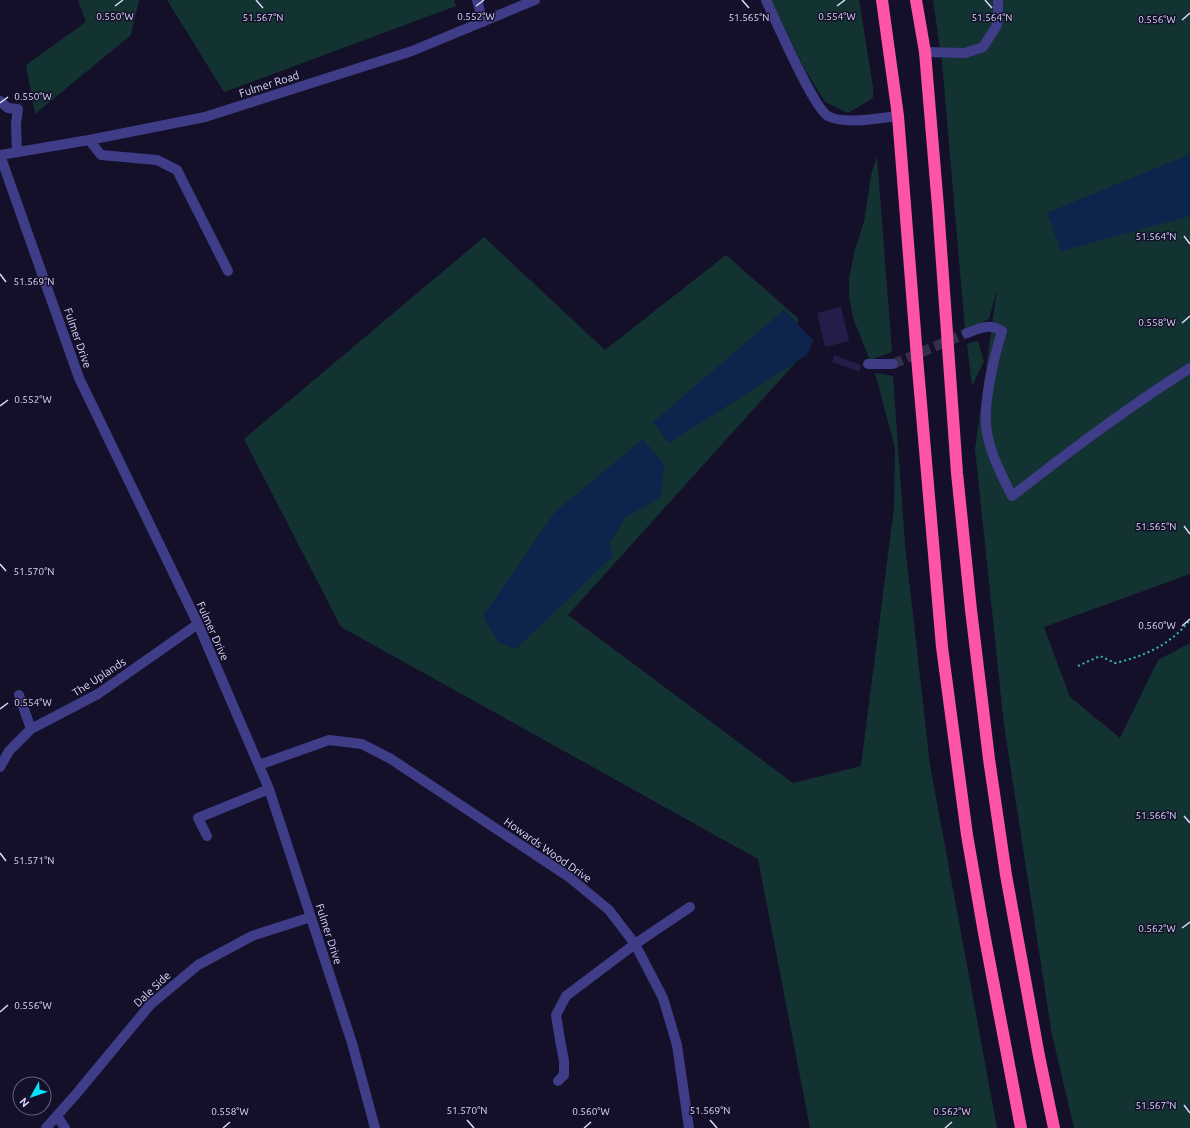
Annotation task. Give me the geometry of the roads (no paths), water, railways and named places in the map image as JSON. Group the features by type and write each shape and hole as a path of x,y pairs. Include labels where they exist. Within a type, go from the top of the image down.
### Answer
{"highway":[{"path":"882,0 898,116 942,647 968,842 984,934 1022,1128"},
{"path":"916,0 925,52 938,207 957,473 971,610 989,759 1006,875 1039,1056 1054,1128"}],"street":[{"path":"477,0 483,22"},
{"name":"Fulmer Road","path":"0,155 89,140 205,117 412,51 535,0"},
{"path":"766,0 814,99 827,116 845,121 898,116"},
{"path":"925,52 964,53 983,47 996,27 998,20 998,0"},
{"path":"0,101 8,108 18,109 16,124 17,152"},
{"path":"89,140 101,155 157,160 177,170 228,271"},
{"name":"Fulmer Drive","path":"0,155 79,378 198,624 269,789 352,1043 375,1128"},
{"path":"967,333 980,328 994,326 1002,330 994,354 987,403 987,432 992,454 1012,496 1082,441 1147,395 1190,368"},
{"path":"868,364 893,364"},
{"name":"The Uplands","path":"0,767 8,751 31,729 98,694 198,624"},
{"path":"19,695 31,729"},
{"name":"Howards Wood Drive","path":"259,765 328,740 362,744 391,759 569,877 609,910 635,944 663,998 677,1045 688,1128"},
{"path":"207,836 198,818 269,789"},
{"path":"558,1081 564,1075 564,1061 556,1016 566,996 635,944 690,907"},
{"name":"Dale Side","path":"46,1128 150,1005 198,965 252,936 311,917"},
{"path":"57,1116 65,1128"}],"water":[{"path":"1190,154 1190,216 1061,251 1047,213"},
{"path":"784,310 813,340 807,355 669,443 653,422"},
{"path":"643,439 664,464 661,497 626,517 609,543 613,556 516,649 498,642 483,616 555,512"}],"tunnel":[{"path":"893,364 967,333"}]}
